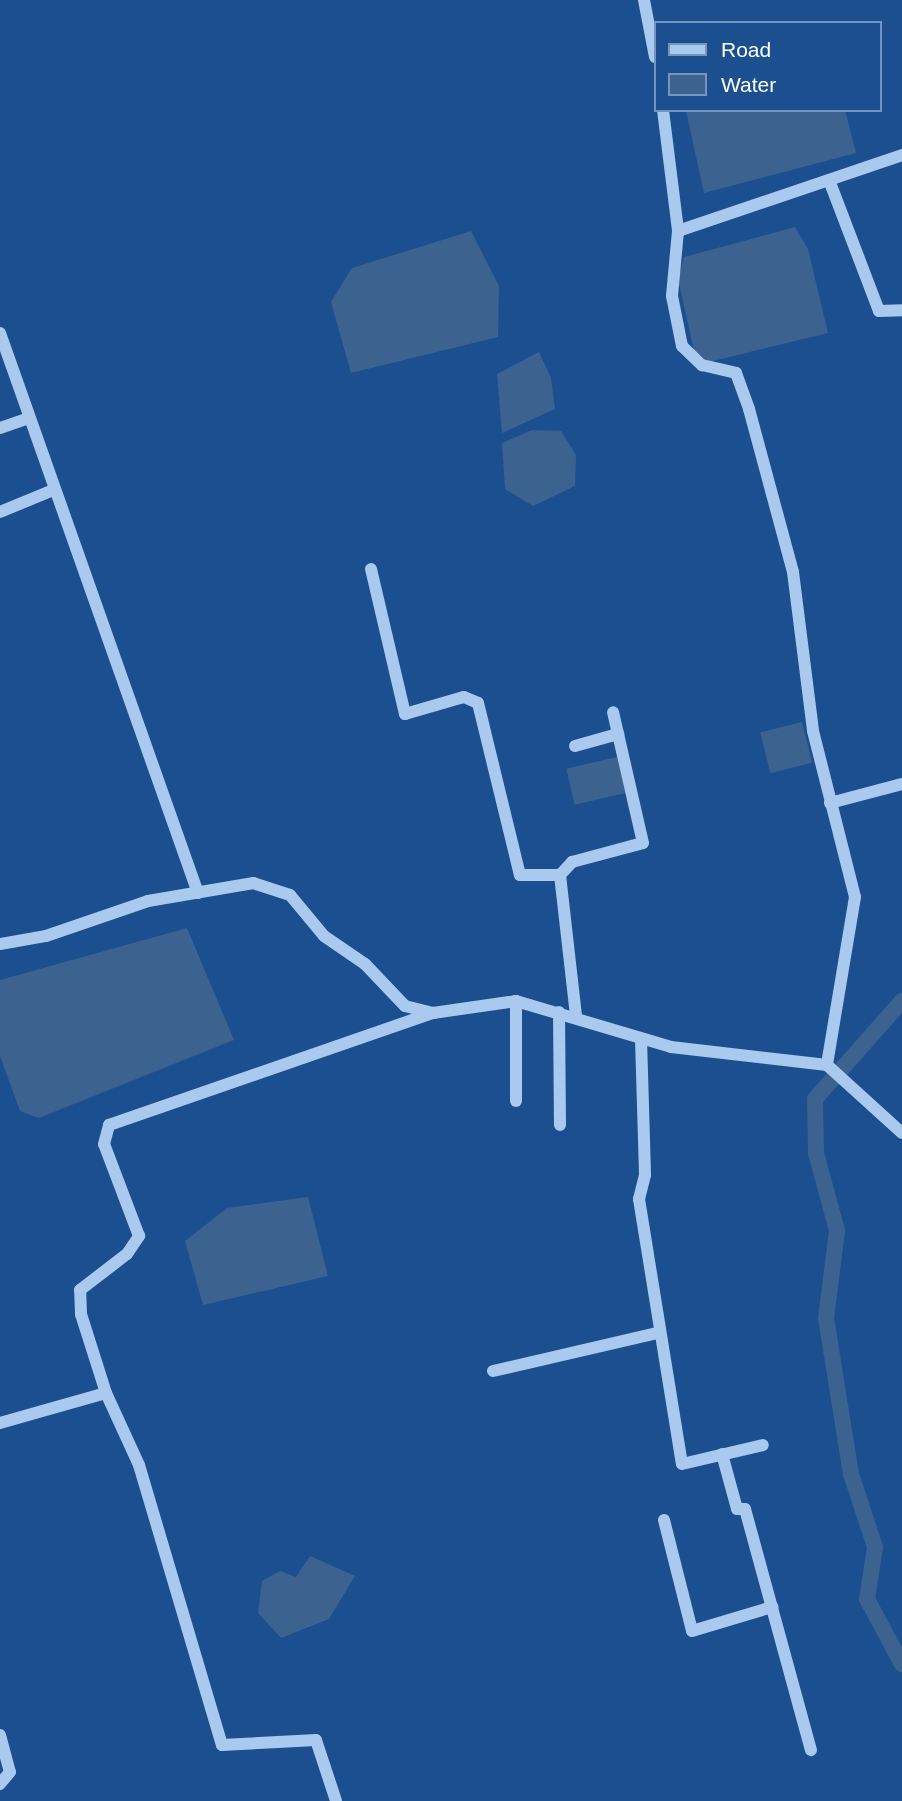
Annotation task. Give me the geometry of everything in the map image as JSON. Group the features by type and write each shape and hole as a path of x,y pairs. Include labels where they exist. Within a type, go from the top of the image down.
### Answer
{"street":[{"path":"644,0 654,52"},
{"path":"663,112 678,232 672,296 682,346 702,365 736,373 749,409 793,572 830,803 855,897 835,1072"},
{"path":"678,232 902,155"},
{"path":"829,180 879,311 902,310"},
{"path":"0,332 53,490 124,668 198,893"},
{"path":"0,428 29,418"},
{"path":"0,512 53,490"},
{"path":"371,569 405,714 464,697 478,703 520,875 560,875 572,862 643,844 613,712"},
{"path":"575,746 618,734"},
{"path":"830,803 902,784"},
{"path":"560,875 576,1016"},
{"path":"0,944 198,893 253,883 290,895 324,936 365,964 405,1006 433,1013"},
{"path":"336,1801 316,1740 222,1745 139,1465 106,1393 80,1290 127,1254 139,1236 104,1144 109,1125 433,1013 516,1000 576,1016 640,1039 835,1072 902,1133"},
{"path":"516,1000 516,1101"},
{"path":"559,1012 560,1125"},
{"path":"640,1039 645,1175 639,1199 657,1332 682,1464 763,1445"},
{"path":"494,1371 657,1332"},
{"path":"0,1423 106,1393"},
{"path":"722,1454 737,1509 745,1509 811,1750"},
{"path":"664,1520 692,1630 772,1607"},
{"path":"0,1735 10,1766 0,1784"}],"water":[{"path":"686,112 846,112 856,153 704,193"},
{"path":"795,227 808,249 828,333 709,362 694,350 678,279 684,257"},
{"path":"471,231 499,286 498,337 351,373 331,302 352,268"},
{"path":"539,352 551,378 555,409 502,433 497,374"},
{"path":"532,430 561,431 576,455 575,486 533,506 505,489 502,443"},
{"path":"802,722 812,763 770,773 760,732"},
{"path":"617,757 625,793 575,805 566,769"},
{"path":"187,928 234,1040 39,1118 20,1111 0,1056 0,980"},
{"path":"308,1197 328,1276 203,1305 185,1241 227,1208"},
{"path":"310,1556 355,1576 329,1619 281,1638 258,1613 262,1581 280,1571 296,1577"}],"waterway":[{"path":"902,1001 815,1099 816,1153 837,1231 826,1318 851,1474 875,1547 867,1599 902,1664"}]}
